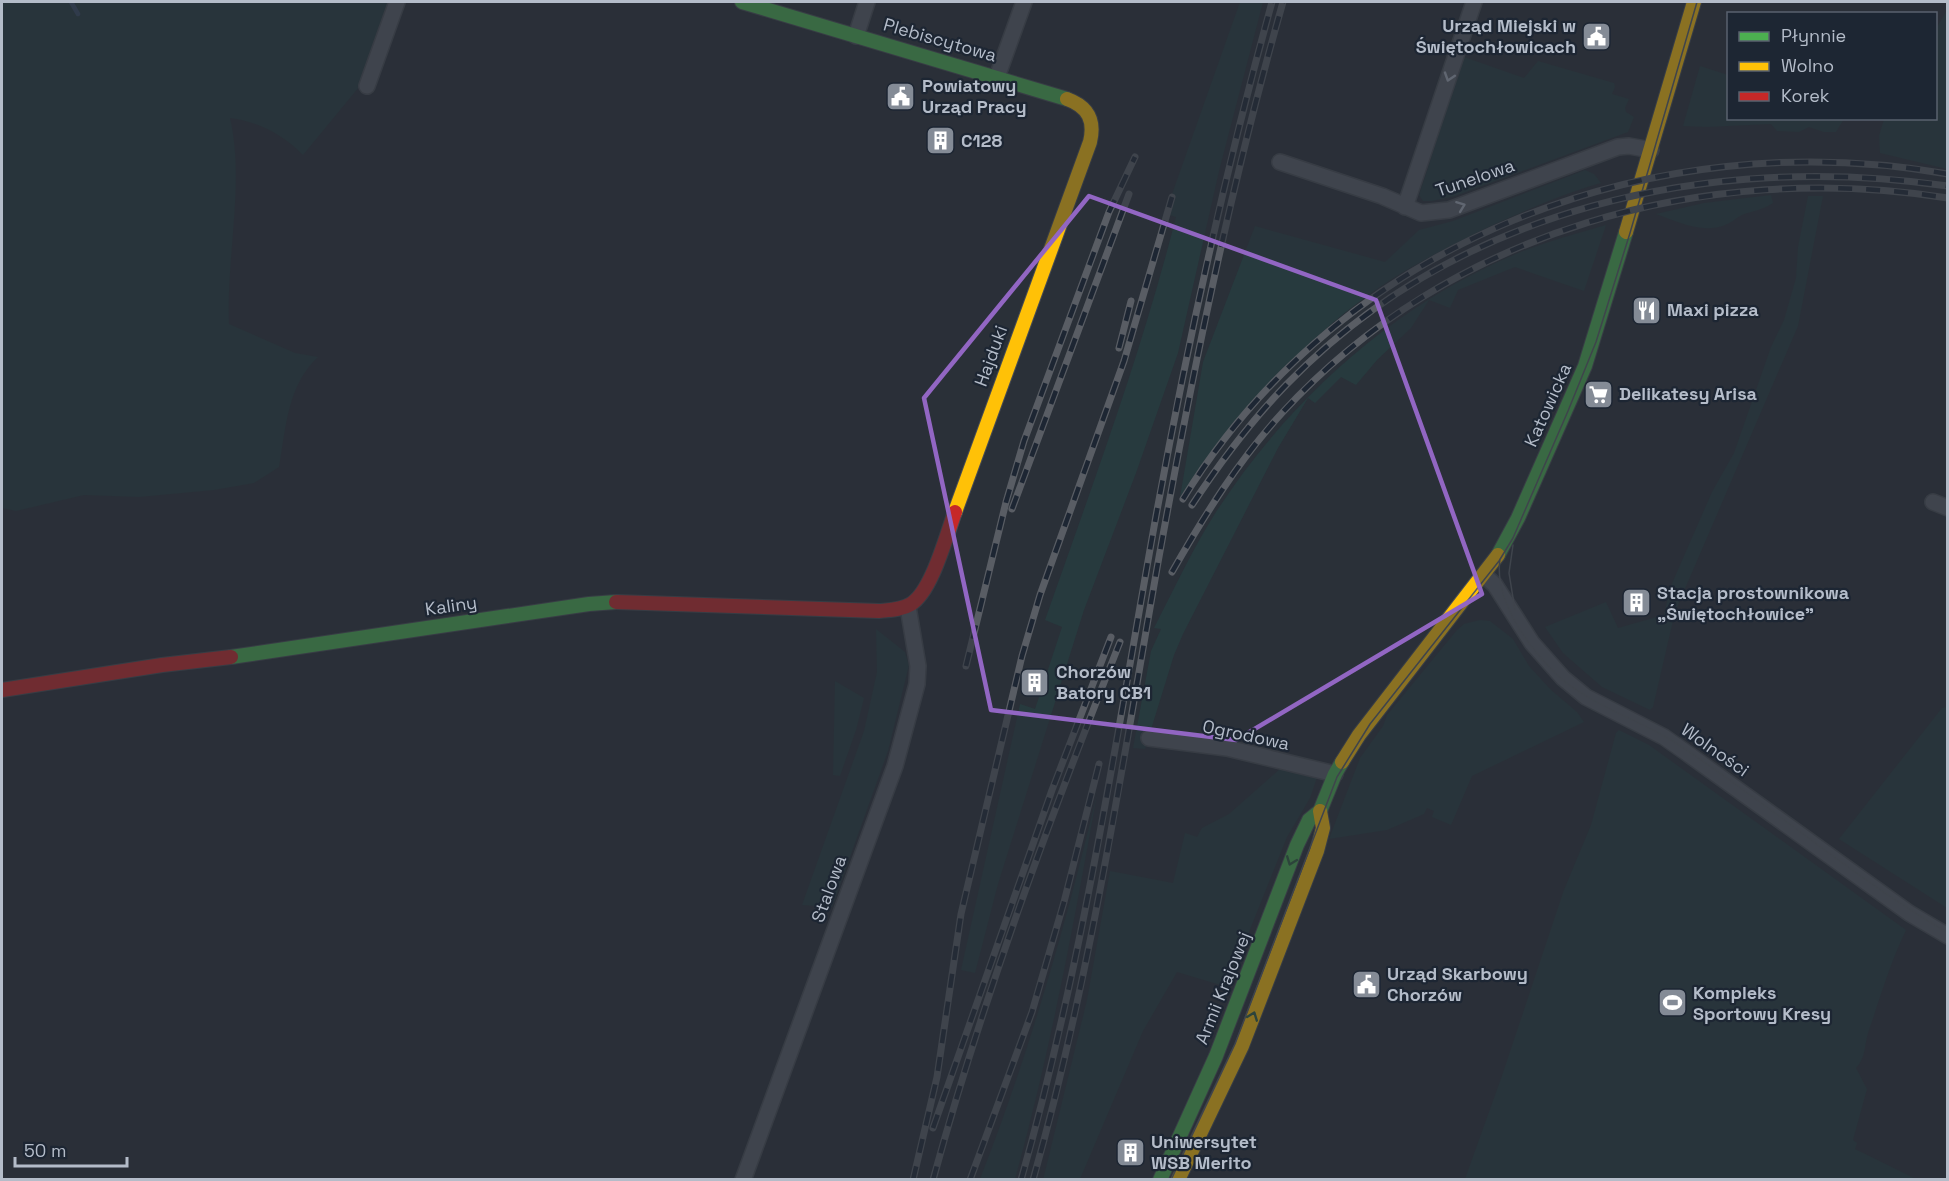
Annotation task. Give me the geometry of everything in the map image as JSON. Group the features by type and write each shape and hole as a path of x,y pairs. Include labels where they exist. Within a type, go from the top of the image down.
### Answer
{"street":[{"path":"367,86 397,2"},
{"name":"Plebiscytowa","path":"742,2 1071,100 1089,112"},
{"path":"856,36 867,2"},
{"path":"997,77 1024,2"},
{"path":"1405,207 1474,2"},
{"name":"Katowicka","path":"1335,774 1368,721 1484,575 1499,554 1518,518 1585,366 1617,267 1694,2"},
{"name":"Hajduki","path":"908,607 922,594 929,582 1087,151 1093,127 1093,119 1089,112"},
{"name":"Tunelowa","path":"1280,162 1382,196 1421,213 1449,210 1618,147 1629,146 1651,150"},
{"path":"1933,502 1947,508"},
{"name":"Wolności","path":"1484,575 1495,585 1541,654 1586,698 1641,725 1684,751 1909,913 1947,936"},
{"name":"Kaliny","path":"2,690 590,604 624,602 879,611 908,607"},
{"name":"Stalowa","path":"743,1179 895,766 917,684 918,666 908,607"},
{"name":"Ogrodowa","path":"1149,738 1227,748 1335,774"},
{"name":"Armii Krajowej","path":"1160,1179 1192,1115 1309,820 1320,811 1335,774"},
{"name":"Armii Krajowej","path":"1178,1179 1242,1046 1264,989 1323,831 1320,811"},
{"path":"1307,825 1323,831"},
{"path":"1245,982 1264,989"},
{"path":"1223,1039 1242,1046"},
{"path":"1212,1063 1232,1068"}],"highlighted area":[{"path":"1089,196 1376,300 1482,594 1236,740 991,710 924,398"}],"green space":[{"path":"2,2 388,2 359,87 303,155 270,130 230,118 236,168 229,324 295,353 318,357 308,368 294,394 286,423 279,467 254,483 214,490 139,497 84,495 16,511 2,508"},
{"path":"1240,2 1263,2 1219,171 1178,353 1084,610 998,884 975,973 961,970 1020,704 1035,709 1062,627 1045,620 1115,420 1147,319 1176,217 1165,214"},
{"path":"1947,10 1947,169 1880,153 1879,136 1884,120 1937,120 1937,27"},
{"path":"1464,57 1524,78 1538,61 1614,83 1612,94 1629,99 1625,108 1626,112 1634,117 1628,132 1455,196 1423,201 1419,195"},
{"path":"1700,66 1727,75 1727,120 1843,120 1836,132 1824,132 1809,127 1799,132 1777,131 1771,124 1683,126"},
{"path":"1585,170 1594,174 1601,183 1534,207 1452,245 1375,290 1342,315 1283,370 1255,400 1180,497 1203,362 1255,226 1385,262 1419,230 1453,221"},
{"path":"1771,195 1773,203 1716,227 1699,228 1656,214 1704,203"},
{"path":"1808,196 1823,196 1798,326 1675,612 1653,707 1650,710 1602,687 1563,653 1545,627 1606,602 1618,628 1664,615 1670,588 1712,492 1734,453 1771,347 1784,320 1796,278 1798,247"},
{"path":"1606,225 1584,291 1515,267 1458,290 1450,308 1429,300 1411,328 1377,360 1356,385 1341,377 1315,403 1308,398 1278,448 1183,634 1174,655 1145,749 1133,748 1151,651 1161,629 1154,628 1216,512 1245,470 1277,430 1312,393 1350,358 1390,326 1432,297 1477,272 1523,251"},
{"path":"1480,620 1490,621 1513,639 1529,666 1551,690 1577,712 1584,722 1472,776 1451,825 1432,817 1434,811 1427,808 1424,814 1387,830 1329,839 1360,758 1383,726 1387,715 1457,630 1464,624"},
{"path":"876,629 905,652 909,665 888,751 832,907 802,905 864,731 877,672"},
{"path":"835,681 864,698 840,776 833,775"},
{"path":"1948,707 1947,908 1839,839 1942,708"},
{"name":"Kompleks Sportowy Kresy","path":"1619,730 1649,745 1906,930 1868,1033 1863,1056 1856,1068 1867,1089 1853,1140 1857,1143 1855,1149 1916,1179 1465,1179 1564,890 1591,825 1616,733"},
{"path":"1281,768 1317,777 1310,798 1287,837 1227,987 1177,972 1143,1031 1080,1179 1043,1180 1087,1000 1110,871 1173,883 1185,833 1197,837 1202,828 1229,814"},
{"path":"1097,794 1050,1036 1015,1179 980,1179 1015,1085 1045,989 1073,892"}],"waterway":[{"path":"71,2 78,14"}],"tram line":[{"path":"1171,1180 1235,1044 1337,777 1370,724 1499,561 1513,538 1596,342 1697,2"},
{"path":"1513,545 1509,573 1515,610"},
{"path":"1500,559 1499,575 1507,606 1534,649 1555,673 1598,703 1676,743 1878,888 1948,933"}],"railway":[{"path":"1021,1180 1043,1099 1080,937 1166,461 1193,329 1222,197 1272,2"},
{"path":"1033,1180 1054,1103 1089,948 1199,347 1246,139 1283,2"},
{"path":"966,666 1006,502 1024,441 1109,212 1135,157"},
{"path":"1183,499 1249,409 1328,332 1417,269 1514,220 1618,186 1726,166 1837,162 1948,174"},
{"path":"1192,505 1261,412 1287,384 1355,323 1429,274 1509,235 1593,206 1680,187 1768,178 1858,177 1948,186"},
{"path":"1172,572 1196,530 1223,490 1251,450 1282,413 1349,350 1423,297 1503,255 1587,223 1675,201 1765,190 1857,189 1948,198"},
{"path":"1012,509 1129,194"},
{"path":"913,1180 937,1077 961,914 1022,656 1040,595 1124,361 1172,197"},
{"path":"1119,348 1131,301"},
{"path":"933,1128 1052,790 1111,637"},
{"path":"933,1180 973,1043 1019,908 1120,642"},
{"path":"970,1180 1032,1012 1064,902 1099,764"}],"traffic: fast":[{"path":"742,2 1067,99"},
{"path":"1498,555 1518,518 1585,366 1626,232"},
{"path":"231,657 589,604 616,602"},
{"path":"1160,1180 1216,1056 1297,845 1309,820 1320,811 1342,762"}],"traffic: slow":[{"path":"1626,232 1694,2"},
{"path":"955,512 1090,142 1092,128 1089,116 1081,106 1067,99"},
{"path":"1342,762 1359,735 1498,555"},
{"path":"1178,1180 1242,1046 1317,851 1323,828 1320,811"}],"traffic: jam":[{"path":"616,602 879,611 899,609 911,604 919,597 932,576 955,512"},
{"path":"2,690 162,665 231,657"}],"place":[{"name":"Urząd Miejski w Świętochłowicach","path":"1597,36"},
{"name":"Powiatowy Urząd Pracy","path":"901,96"},
{"name":"C128","path":"940,141"},
{"name":"Maxi pizza","path":"1646,310"},
{"name":"Delikatesy Arisa","path":"1598,394"},
{"name":"Stacja prostownikowa „Świętochłowice”","path":"1636,603"},
{"name":"Chorzów Batory CB1","path":"1035,682"},
{"name":"Urząd Skarbowy Chorzów","path":"1366,984"},
{"name":"Kompleks Sportowy Kresy","path":"1672,1003"},
{"name":"Uniwersytet WSB Merito","path":"1130,1152"}]}
